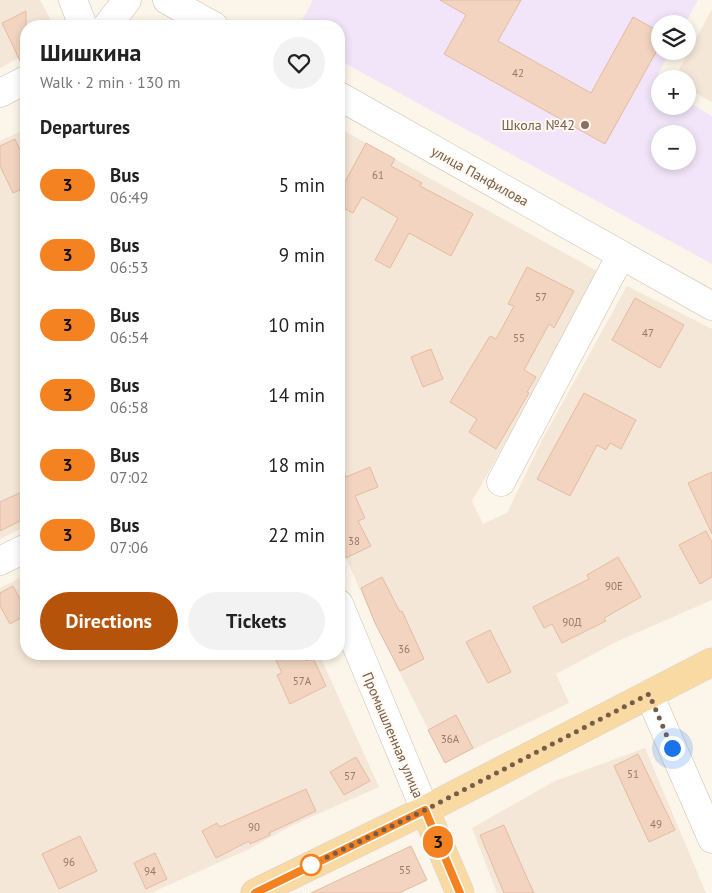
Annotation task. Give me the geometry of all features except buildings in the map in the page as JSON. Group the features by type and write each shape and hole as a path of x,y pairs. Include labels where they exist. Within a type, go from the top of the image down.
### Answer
{"main road":[{"path":"255,893 425,810 712,662"},
{"name":"Промышленная улица","path":"425,810 460,893"}],"street":[{"path":"73,0 81,20"},
{"path":"111,20 126,0"},
{"path":"167,0 203,20"},
{"path":"0,94 20,83"},
{"name":"улица Панфилова","path":"345,99 712,306"},
{"path":"501,482 621,255"},
{"path":"0,561 20,551"},
{"name":"Промышленная улица","path":"345,618 425,810"},
{"path":"649,694 712,839"}],"shaded area":[{"path":"0,0 40,0 51,20 20,20 20,57 0,68"},
{"name":"Школа №42","path":"313,0 698,0 690,15 651,15 651,60 665,60 660,70 651,70 651,115 696,115 696,107 712,116 712,264 345,63 345,20 302,20"},
{"path":"712,9 712,102 696,93 696,70 679,70 684,60 696,60 696,38"},
{"path":"345,131 597,271 566,335 472,501 483,524 507,513 542,440 627,286 712,329 712,600 618,641 556,674 569,703 445,763 375,623 345,556"},
{"path":"20,132 20,529 0,539 0,141"},
{"path":"20,578 20,660 322,660 379,787 293,825 249,849 151,893 0,893 0,588"},
{"path":"645,748 706,893 497,893 472,828 555,781"}],"bus line":[{"name":"3","path":"255,893 425,810 460,893"}],"place":[{"name":"Школа №42","path":"585,125"}],"route":[{"path":"311,865 425,810 649,694 672,748"}]}
